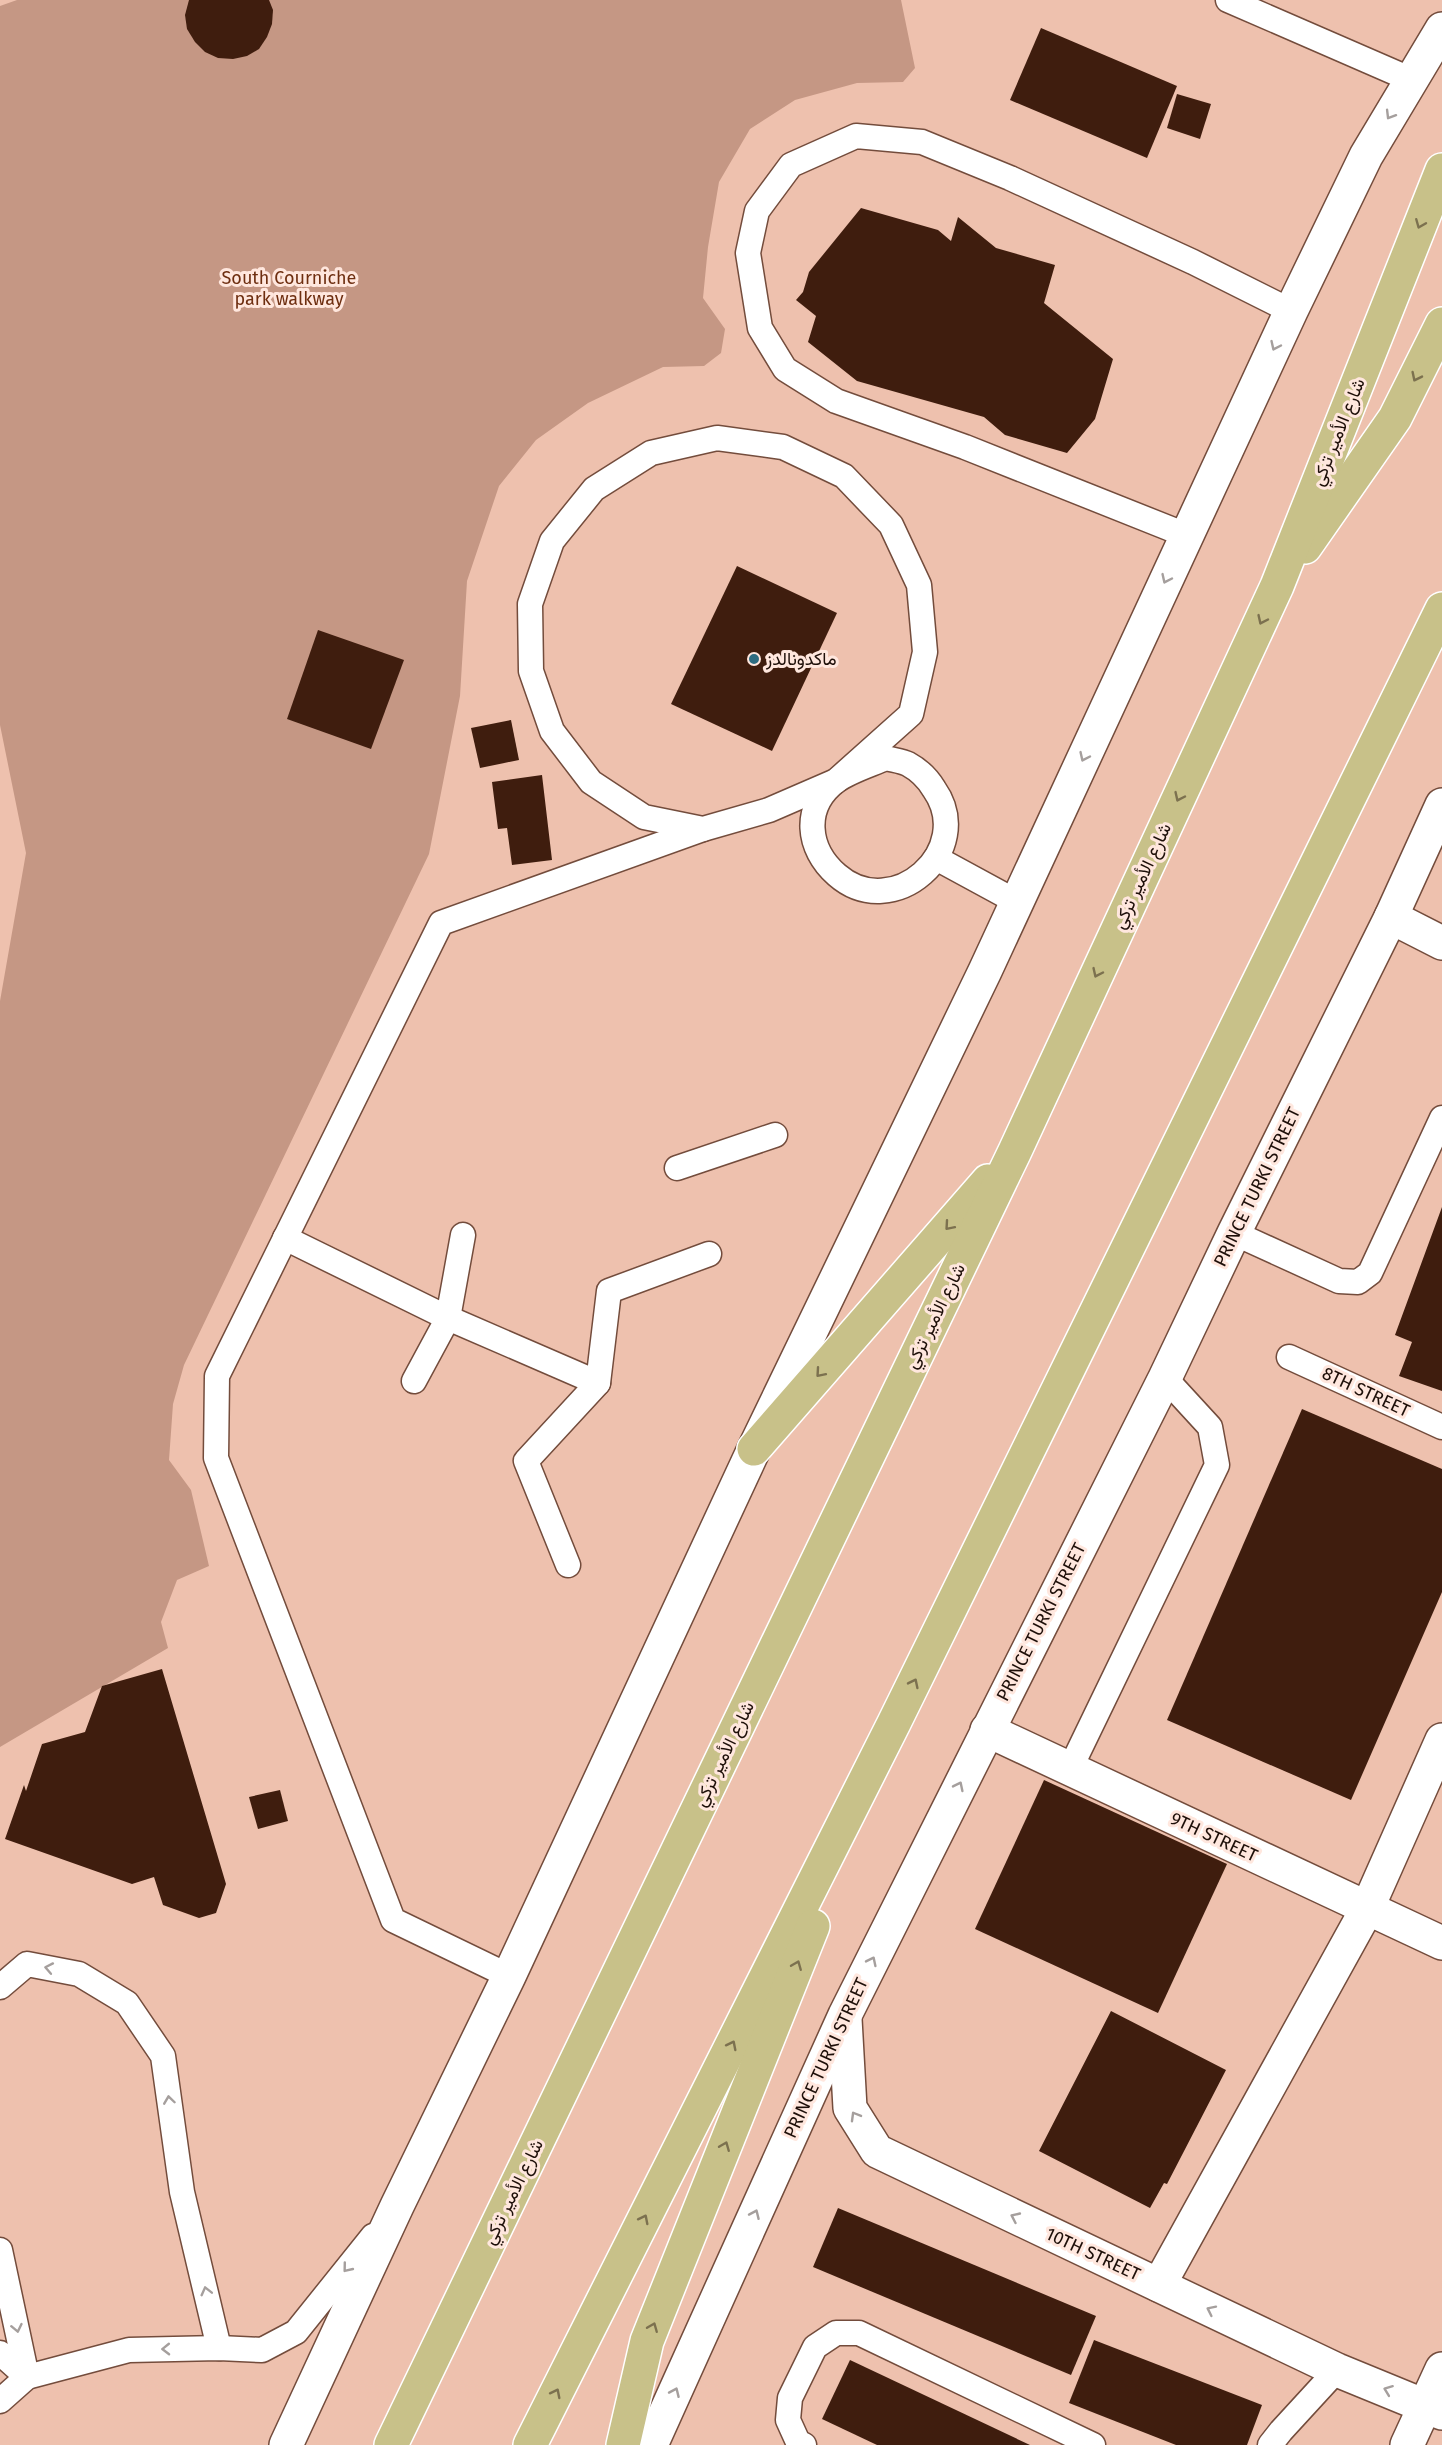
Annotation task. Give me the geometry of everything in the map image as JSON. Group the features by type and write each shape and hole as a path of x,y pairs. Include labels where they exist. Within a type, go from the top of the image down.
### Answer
{"main road":[{"name":"شارع الأمير تركي","path":"391,2445 1015,1151 1277,586 1442,170"},
{"path":"1277,586 1395,418 1442,324"},
{"path":"530,2445 894,1723 1442,609"},
{"path":"754,1449 1015,1151"},
{"path":"623,2445 647,2341 894,1723"}],"street":[{"path":"286,2445 754,1449 1017,902 1291,311 1366,156 1442,29"},
{"name":"PRINCE TURKI STREET","path":"651,2445 844,2015 1165,1378 1233,1233 1391,917 1442,805"},
{"path":"1391,917 1442,943"},
{"name":"9TH STREET","path":"987,1730 1442,1943"},
{"path":"1159,2285 1367,1909 1442,1740"},
{"name":"10TH STREET","path":"844,2015 850,2108 877,2151 1337,2370 1434,2409"},
{"path":"1407,2445 1434,2409 1442,2369"}],"lane":[{"path":"1228,0 1412,80"},
{"path":"1186,536 965,447 836,401 785,369 760,328 748,253 757,211 791,165 856,136 922,142 1010,177 1193,262 1291,311"},
{"path":"508,1976 393,1920 216,1458 217,1376 441,923 704,829 769,810 836,781 886,758 908,764 926,777 939,796 946,817 944,839 936,858 923,875 904,886 884,891 862,889 843,880 827,867 816,848 812,826 815,804 836,781 911,714 925,652 919,585 891,525 843,476 783,447 717,438 651,453 594,489 552,541 530,604 531,671 552,731 591,782 644,817 704,829"},
{"path":"936,858 1017,902"},
{"path":"1233,1233 1339,1281 1358,1282 1370,1273 1442,1118"},
{"path":"677,1168 775,1135"},
{"path":"414,1381 448,1318 463,1235"},
{"path":"285,1238 448,1318 598,1383"},
{"path":"568,1565 526,1461 598,1383 609,1291 710,1254"},
{"name":"8TH STREET","path":"1289,1357 1442,1427"},
{"path":"1070,1769 1217,1465 1210,1427 1165,1378"},
{"path":"0,1987 27,1964 79,1974 127,2003 163,2055 182,2192 219,2348"},
{"path":"0,2401 27,2378 129,2350 219,2348 262,2350 296,2332 397,2206"},
{"path":"0,2250 27,2378"},
{"path":"804,2445 798,2442 788,2420 790,2398 815,2347 836,2333 859,2333 1094,2445"},
{"path":"0,2353 27,2378"},
{"path":"1270,2445 1337,2370"}],"green space":[{"name":"South Courniche park walkway","path":"17,0 901,0 915,68 903,82 857,83 795,100 750,129 719,182 708,247 703,298 725,329 721,353 704,366 663,367 588,403 536,440 499,486 467,581 460,696 429,854 184,1365 173,1404 169,1460 191,1490 209,1566 177,1580 161,1622 168,1648 0,1747 0,1001 26,853 0,725 0,6"}],"building":[{"path":"189,0 269,0 273,10 272,24 259,49 247,56 233,59 218,58 205,52 187,29 185,15"},
{"path":"1041,28 1177,86 1147,158 1010,100"},
{"path":"1177,94 1211,104 1200,139 1167,128"},
{"path":"861,208 938,230 951,241 958,217 996,248 1055,265 1044,303 1113,359 1095,419 1067,453 1005,435 984,417 857,381 808,342 816,316 796,300 803,292 809,272"},
{"name":"ماكدونالدز","path":"737,566 837,613 772,751 671,704"},
{"path":"318,630 404,660 371,749 287,719"},
{"path":"511,720 519,760 480,768 471,728"},
{"path":"542,775 552,860 512,865 507,828 498,829 492,782"},
{"path":"1442,1207 1442,1391 1399,1376 1412,1342 1395,1335"},
{"path":"1302,1409 1442,1469 1442,1592 1351,1800 1167,1720"},
{"path":"162,1669 226,1884 216,1913 199,1918 163,1905 154,1877 132,1884 5,1839 24,1785 26,1791 42,1744 85,1732 102,1686"},
{"path":"1044,1780 1227,1864 1158,2013 975,1929"},
{"path":"280,1790 288,1821 258,1829 249,1797"},
{"path":"1111,2011 1226,2070 1167,2184 1164,2183 1150,2208 1039,2151"},
{"path":"838,2208 1096,2316 1071,2375 813,2267"},
{"path":"1094,2340 1262,2405 1247,2445 1176,2445 1069,2403"},
{"path":"850,2360 1030,2445 877,2445 822,2419"}],"place":[{"name":"ماكدونالدز","path":"754,659"}]}
